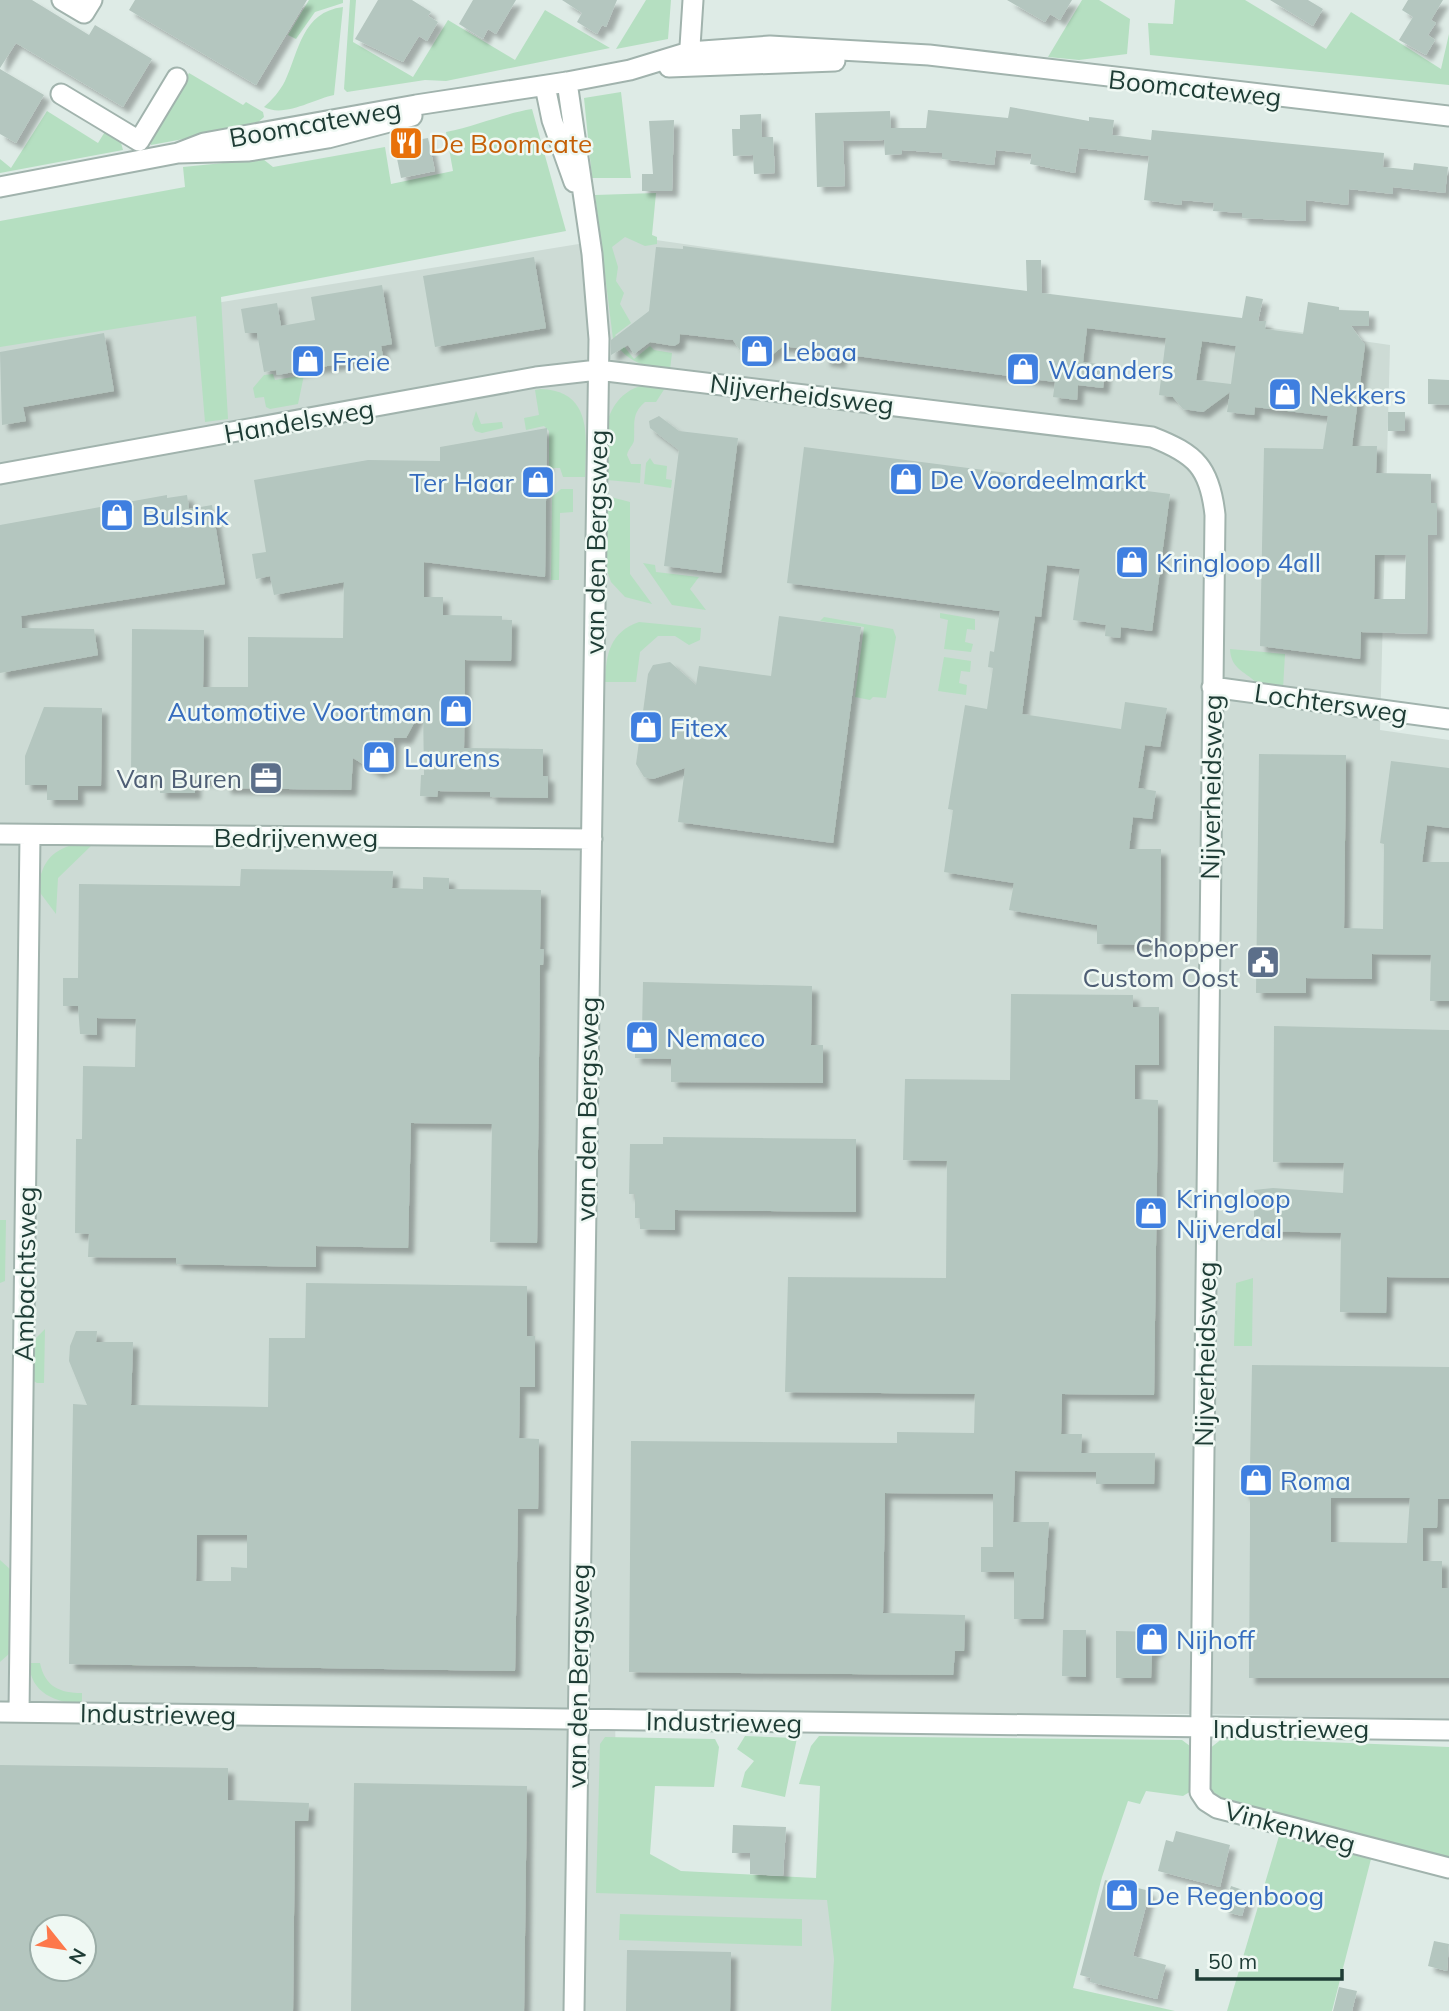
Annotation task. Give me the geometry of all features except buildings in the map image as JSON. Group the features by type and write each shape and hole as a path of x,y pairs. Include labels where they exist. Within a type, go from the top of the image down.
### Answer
{"street":[{"path":"62,0 84,13 92,0"},
{"path":"689,59 693,0"},
{"name":"Boomcateweg","path":"0,187 140,150 178,153 204,143 770,46 929,55 1449,116"},
{"path":"61,94 140,150 177,78"},
{"name":"van den Bergsweg","path":"567,82 583,208 592,254 598,370 573,2011"},
{"name":"van den Bergsweg","path":"545,86 552,120 583,208"},
{"name":"Handelsweg","path":"0,474 536,377 598,370"},
{"name":"Nijverheidsweg","path":"598,370 1152,437 1181,448 1203,467 1212,489 1215,515 1200,1727"},
{"name":"Lochtersweg","path":"1212,687 1449,719"},
{"name":"Bedrijvenweg","path":"0,834 592,839"},
{"name":"Ambachtsweg","path":"9,1712 30,835"},
{"name":"Industrieweg","path":"9,1712 1449,1730"},
{"name":"Vinkenweg","path":"1200,1727 1200,1792 1211,1805 1449,1868"}],"shaded area":[{"path":"628,236 1390,345 1380,730 1449,740 1449,1719 1196,1714 754,1713 615,1708 617,1870 857,1889 850,2011 0,2011 0,338"}],"green space":[{"path":"309,0 343,0 343,3 315,12 296,39 288,35"},
{"path":"350,0 356,0 353,42 413,77 448,20 515,60 545,10 610,48 446,81 425,80 347,92 344,89"},
{"path":"646,0 671,0 668,39 616,49"},
{"path":"1082,0 1099,0 1130,19 1127,54 1079,60 1048,57"},
{"path":"1175,0 1245,0 1326,49 1351,12 1441,69 1449,34 1449,85 1150,55 1148,23 1173,24"},
{"path":"343,7 334,95 290,109 272,110 264,107 283,85 310,25 329,10"},
{"path":"189,73 243,105 246,102 263,112 264,117 254,126 151,145 149,139"},
{"path":"621,92 631,178 592,178 584,98"},
{"path":"532,109 566,231 221,297 228,419 205,422 196,316 0,347 0,221 185,187 183,167 263,159 273,167 385,147 391,184 453,171 446,132"},
{"path":"47,111 98,143 106,130 120,139 123,150 0,173 0,159 11,168"},
{"path":"656,193 652,235 657,237 657,244 645,246 625,237 612,247 618,267 616,281 624,293 620,304 631,323 615,335 634,359 650,346 654,350 672,353 670,370 637,362 624,353 613,339 595,195"},
{"path":"273,374 275,380 304,375 298,404 270,409 266,407 264,397 255,398 253,388 264,375"},
{"path":"651,385 665,388 656,402 645,402 638,411 634,442 627,455 631,464 641,464 640,483 607,480 609,417 612,410 631,390"},
{"path":"535,390 558,392 570,398 578,408 585,433 585,477 563,477 560,468 549,468 549,431 544,426 526,430 524,418 539,415"},
{"path":"476,411 481,424 502,422 503,428 482,433 475,431 472,424"},
{"path":"650,458 654,464 667,466 666,479 672,480 671,488 644,484 646,463"},
{"path":"561,489 573,489 573,512 560,513 559,580 551,580 552,497"},
{"path":"607,496 630,502 630,574 652,604 625,597 611,582 606,568"},
{"path":"643,563 655,565 656,572 699,577 690,589 706,610 672,605"},
{"path":"940,613 975,619 975,630 967,629 965,642 973,644 971,652 944,649 948,620 940,618"},
{"path":"824,617 893,629 896,637 886,698 873,697 870,700 855,697 864,627 820,621"},
{"path":"639,622 701,628 700,640 689,645 675,636 658,636 640,652 636,682 605,682 612,645 629,626"},
{"path":"1230,649 1285,654 1283,689 1258,685 1236,666"},
{"path":"944,657 971,661 970,672 961,671 959,683 967,685 966,695 938,691"},
{"path":"75,844 93,844 58,878 56,914 38,890 41,873 53,855"},
{"path":"0,1220 6,1220 5,1281 0,1283"},
{"path":"1253,1278 1252,1346 1234,1346 1236,1283"},
{"path":"45,1329 44,1383 37,1383 32,1380 33,1341"},
{"path":"0,1560 11,1570 11,1652 0,1662"},
{"path":"29,1663 40,1663 46,1678 60,1690 82,1693 82,1704 54,1698 39,1689 30,1673"},
{"path":"745,1736 797,1738 785,1797 741,1787 745,1772 754,1761 737,1749"},
{"path":"819,1736 1182,1740 1194,1749 1193,1790 1183,1796 1146,1791 1140,1804 1128,1801 1102,1877 1073,1988 1175,2011 831,2011 834,1959 827,1900 596,1893 600,1744 605,1737 715,1739 719,1747 714,1787 655,1786 650,1854 681,1871 816,1878 820,1786 799,1784 811,1746"},
{"path":"1223,1738 1449,1747 1449,1861 1225,1806 1207,1790 1209,1749"},
{"path":"1279,1836 1371,1859 1332,2011 1227,2011"},
{"path":"620,1914 802,1919 802,1946 619,1940"}],"place":[{"name":"De Boomcate","path":"406,143"},
{"name":"Lebaa","path":"757,351"},
{"name":"Freie","path":"308,361"},
{"name":"Waanders","path":"1023,369"},
{"name":"Nekkers","path":"1285,394"},
{"name":"De Voordeelmarkt","path":"906,479"},
{"name":"Ter Haar","path":"538,482"},
{"name":"Bulsink","path":"117,515"},
{"name":"Kringloop 4all","path":"1132,562"},
{"name":"Automotive Voortman","path":"456,711"},
{"name":"Fitex","path":"646,727"},
{"name":"Laurens","path":"379,757"},
{"name":"Van Buren","path":"266,778"},
{"name":"Chopper Custom Oost","path":"1263,962"},
{"name":"Nemaco","path":"642,1037"},
{"name":"Kringloop Nijverdal","path":"1151,1213"},
{"name":"Roma","path":"1256,1480"},
{"name":"Nijhoff","path":"1152,1639"},
{"name":"De Regenboog","path":"1122,1895"}]}
